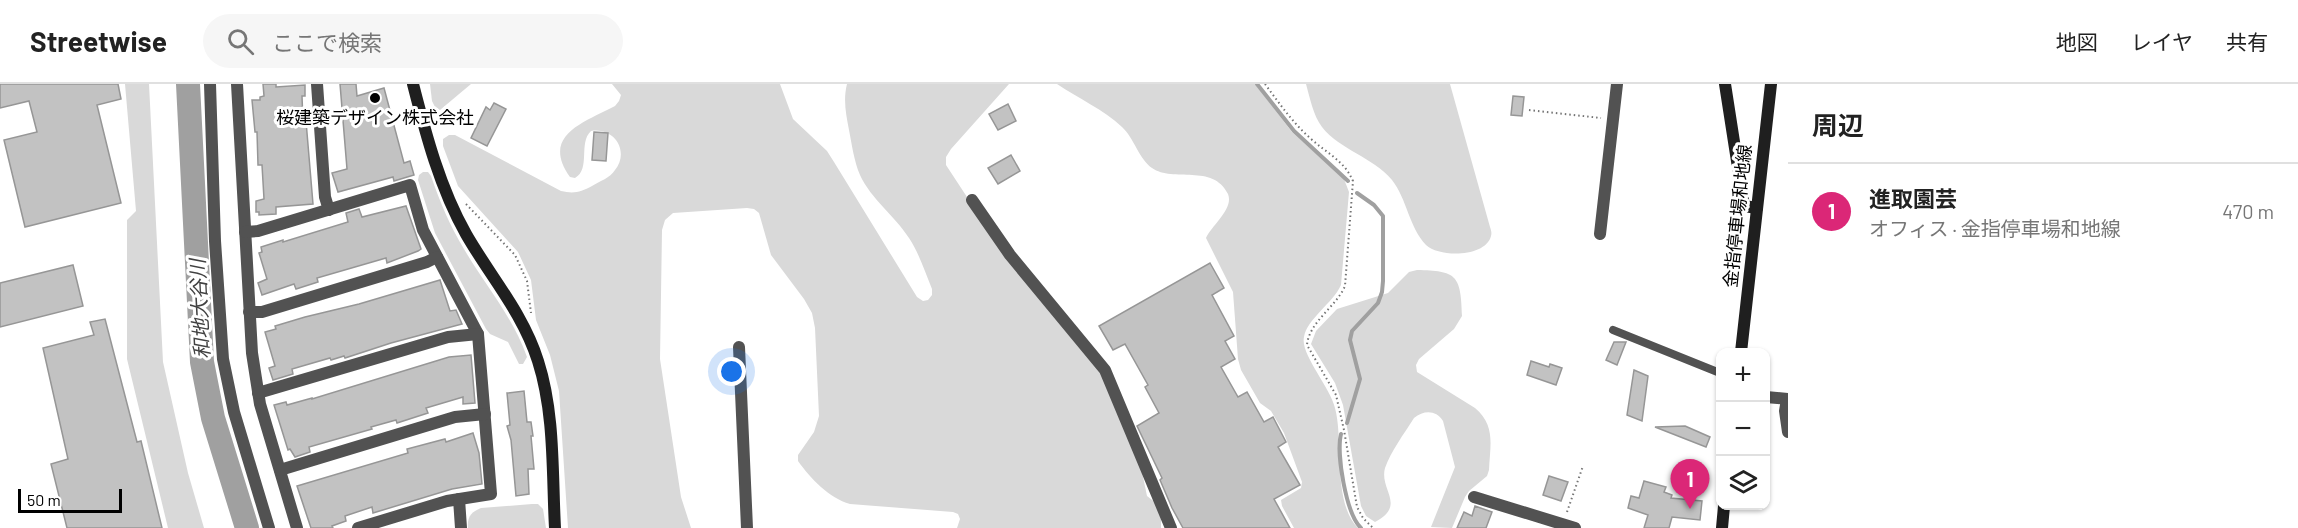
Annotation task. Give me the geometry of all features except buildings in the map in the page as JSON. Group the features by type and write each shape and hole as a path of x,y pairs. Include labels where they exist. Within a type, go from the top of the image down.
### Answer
{"street":[{"path":"210,84 215,241 223,359 232,403 269,528"},
{"path":"237,84 252,353 258,393 297,528"},
{"path":"317,84 325,197 329,210"},
{"path":"413,84 425,131 452,205 473,246 516,311 538,359 549,411 555,528"},
{"path":"1600,234 1617,84"},
{"path":"1725,84 1744,206 1757,208"},
{"name":"金指停車場和地線","path":"1741,348 1771,84"},
{"path":"245,232 258,231 410,185 423,230 478,334 491,494 459,499 358,528"},
{"path":"972,200 1010,255 1101,363 1171,528"},
{"path":"249,312 262,312 437,257"},
{"path":"258,393 448,337 478,334"},
{"path":"739,347 747,528"},
{"path":"1770,397 1787,399 1785,411 1788,432"},
{"path":"280,470 455,417 485,414"},
{"path":"1474,497 1569,526"},
{"path":"459,499 461,528"},
{"path":"1722,528 1724,510"}],"lane":[{"path":"1613,330 1716,371"}],"path":[{"path":"1265,84 1298,126 1341,162 1353,181 1345,286 1335,302 1312,329 1307,345 1336,395 1346,437 1357,507 1363,519 1373,528"},
{"path":"1529,110 1613,119"},
{"path":"461,206 469,205 515,255 527,281 531,313 527,315"},
{"path":"1569,526 1583,466"}],"shaded area":[{"path":"125,84 149,84 163,362 188,473 204,528 168,528 127,359 127,220 136,211"},
{"path":"430,84 471,84 440,110 432,101"},
{"path":"612,84 780,84 793,119 827,151 917,297 923,301 928,300 932,295 932,289 916,250 903,230 870,192 858,170 846,113 847,84 1009,84 951,149 946,157 946,165 1007,258 1098,365 1142,472 1147,496 1156,503 1161,528 957,528 960,519 958,514 953,512 850,504 828,493 798,461 798,455 814,432 819,416 815,328 812,313 771,255 759,213 747,208 673,213 665,220 662,230 660,359 681,497 691,528 568,528 559,391 550,355 536,320 531,280 518,252 458,186 443,146 443,139 449,135 455,135 561,191 581,191 605,179 615,170 621,155 617,142 607,133 591,131 585,142 582,169 575,178 570,177 562,163 560,150 563,140 570,132 580,124 615,106 619,101 621,95"},
{"path":"1057,84 1255,84 1292,132 1344,179 1349,192 1341,285 1306,330 1304,344 1335,408 1345,503 1350,517 1358,528 1294,528 1282,506 1281,500 1301,488 1302,482 1284,433 1271,411 1260,403 1241,370 1238,359 1233,292 1206,238 1228,205 1228,194 1213,179 1171,174 1152,168 1122,127"},
{"path":"1306,84 1450,84 1491,230 1487,243 1472,252 1462,253 1441,252 1426,245 1420,238 1392,180 1376,165 1338,142 1322,127 1314,112"},
{"path":"428,172 431,176 459,240 514,328 527,357 523,364 519,364 508,342 490,334 486,329 435,233 418,180 419,175"},
{"path":"1417,270 1440,272 1454,278 1460,291 1462,316 1454,329 1419,359 1416,365 1417,372 1475,408 1486,422 1490,436 1487,476 1469,491 1452,528 1431,527 1455,467 1443,421 1430,412 1414,418 1385,468 1385,483 1391,503 1389,509 1375,522 1366,516 1361,506 1343,405 1335,383 1311,344 1316,331 1337,309 1388,293 1409,272"},
{"path":"538,504 543,509 546,528 468,528 470,515 481,508"}],"waterway":[{"name":"和地大谷川","path":"188,84 202,362 213,418 247,528"},
{"path":"1257,84 1294,131 1348,181"},
{"path":"1347,423 1360,379 1350,340 1352,331 1378,303 1383,281 1383,216 1374,205 1357,193"},
{"path":"1341,434 1340,455 1344,483 1351,510 1361,528"}],"place":[{"name":"桜建築デザイン株式会社","path":"375,98"},
{"name":"進取園芸","path":"1690,509"}]}
